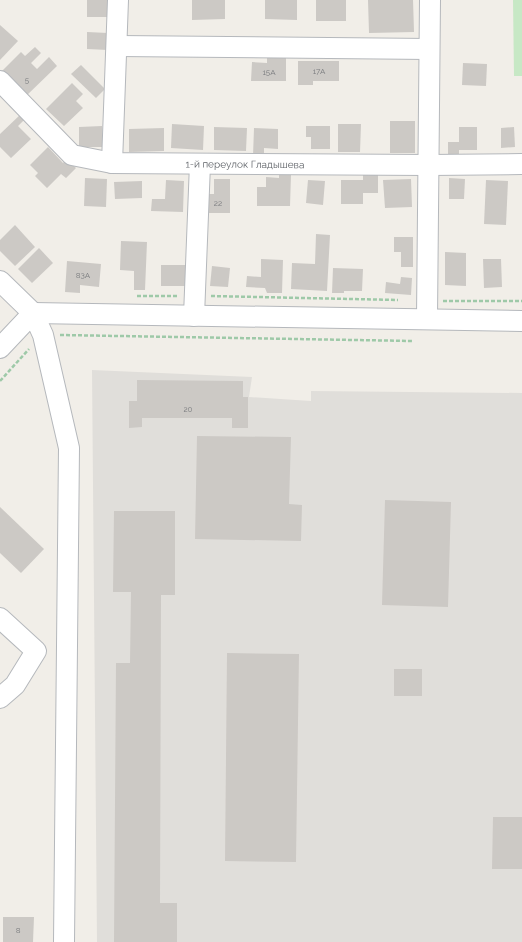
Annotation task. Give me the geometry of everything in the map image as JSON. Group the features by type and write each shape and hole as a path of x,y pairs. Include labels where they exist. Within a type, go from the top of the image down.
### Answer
{"street":[{"path":"112,163 118,46 118,0"},
{"path":"428,310 430,0"},
{"path":"118,46 429,49"},
{"name":"1-й переулок Гладышева","path":"0,81 72,155 112,163 429,165 522,164"},
{"path":"194,316 200,164"},
{"path":"0,281 34,313 43,335 69,448 64,942"},
{"path":"0,348 34,313 194,316 428,310 522,321"},
{"path":"0,618 36,651 66,653"},
{"path":"0,698 15,685 36,651"}],"path":[{"path":"132,296 194,296 428,310 522,301"},
{"path":"0,381 43,335 413,341"}],"shaded area":[{"path":"92,370 252,377 249,397 311,401 311,391 522,393 522,942 97,942"}],"green space":[{"path":"513,0 522,0 522,76 514,76"}],"building":[{"path":"87,0 108,0 108,17 87,17"},
{"path":"192,0 225,0 225,19 192,20"},
{"path":"265,0 297,0 297,20 265,19"},
{"path":"316,0 346,0 346,21 316,21"},
{"path":"368,0 413,0 414,32 369,33"},
{"path":"0,25 18,41 0,60"},
{"path":"87,32 108,33 108,50 87,49"},
{"path":"35,47 41,53 31,63 37,69 49,57 57,66 24,98 21,90 2,71 21,52 25,56"},
{"path":"267,52 286,53 286,81 251,81 252,62 267,63"},
{"path":"298,61 339,61 339,81 313,81 313,85 298,85"},
{"path":"463,63 487,64 486,86 462,85"},
{"path":"81,65 105,89 96,98 71,74"},
{"path":"72,83 83,94 76,101 83,108 64,126 46,109"},
{"path":"21,114 25,119 18,126 31,139 11,158 0,147 0,134"},
{"path":"390,121 415,121 415,153 390,153"},
{"path":"172,124 204,126 203,150 171,148"},
{"path":"338,124 361,124 360,152 338,152"},
{"path":"102,126 102,147 79,147 79,127"},
{"path":"306,126 330,126 330,149 311,149 311,137 306,137"},
{"path":"214,127 247,128 246,151 214,150"},
{"path":"459,127 477,127 477,150 459,150 459,156 448,156 448,142 459,142"},
{"path":"514,127 515,147 501,148 501,128"},
{"path":"164,128 164,151 129,152 129,129"},
{"path":"254,128 278,129 278,149 264,148 264,156 253,156"},
{"path":"48,147 63,163 67,159 76,168 66,178 61,174 47,188 35,176 38,173 30,165"},
{"path":"279,174 291,174 290,206 257,206 257,187 266,187 266,177 279,178"},
{"path":"363,175 378,175 378,193 363,193 363,204 341,204 341,180 363,180"},
{"path":"85,178 107,179 106,207 84,206"},
{"path":"449,178 465,179 464,199 449,199"},
{"path":"214,179 230,179 230,213 205,213 206,194 214,194"},
{"path":"411,179 412,207 385,208 383,180"},
{"path":"166,180 184,181 183,212 151,211 152,199 165,199"},
{"path":"308,180 325,181 323,205 306,203"},
{"path":"486,180 508,181 506,225 484,224"},
{"path":"142,181 142,198 115,199 114,182"},
{"path":"15,225 35,247 15,266 0,251 0,240"},
{"path":"316,234 330,235 327,291 291,289 292,263 315,264"},
{"path":"394,237 413,237 413,267 401,267 401,252 394,252"},
{"path":"121,241 147,242 145,290 134,290 134,271 120,270"},
{"path":"39,248 53,263 32,283 18,269"},
{"path":"445,252 466,253 466,286 445,285"},
{"path":"261,259 283,260 282,293 267,293 265,288 246,287 247,276 261,277"},
{"path":"483,259 501,259 502,287 484,288"},
{"path":"67,261 101,264 99,287 80,285 80,293 65,292"},
{"path":"161,265 190,265 190,286 161,286"},
{"path":"212,266 230,268 228,287 210,286"},
{"path":"333,268 363,269 362,291 332,293"},
{"path":"401,277 412,278 411,295 385,293 386,282 400,284"},
{"path":"137,380 243,381 243,397 248,397 248,428 232,428 232,418 142,418 142,427 129,428 129,401 137,401"},
{"path":"197,436 291,437 289,504 302,505 301,541 195,539"},
{"path":"385,500 451,502 448,607 382,605"},
{"path":"0,507 44,549 21,573 0,553"},
{"path":"114,511 175,511 175,595 161,595 160,903 177,903 177,942 114,942 116,663 130,663 131,592 113,592"},
{"path":"227,653 299,654 296,862 225,861"},
{"path":"394,669 422,669 422,696 394,696"},
{"path":"493,817 522,817 522,869 492,869"},
{"path":"3,917 34,917 33,942 3,942"}]}
